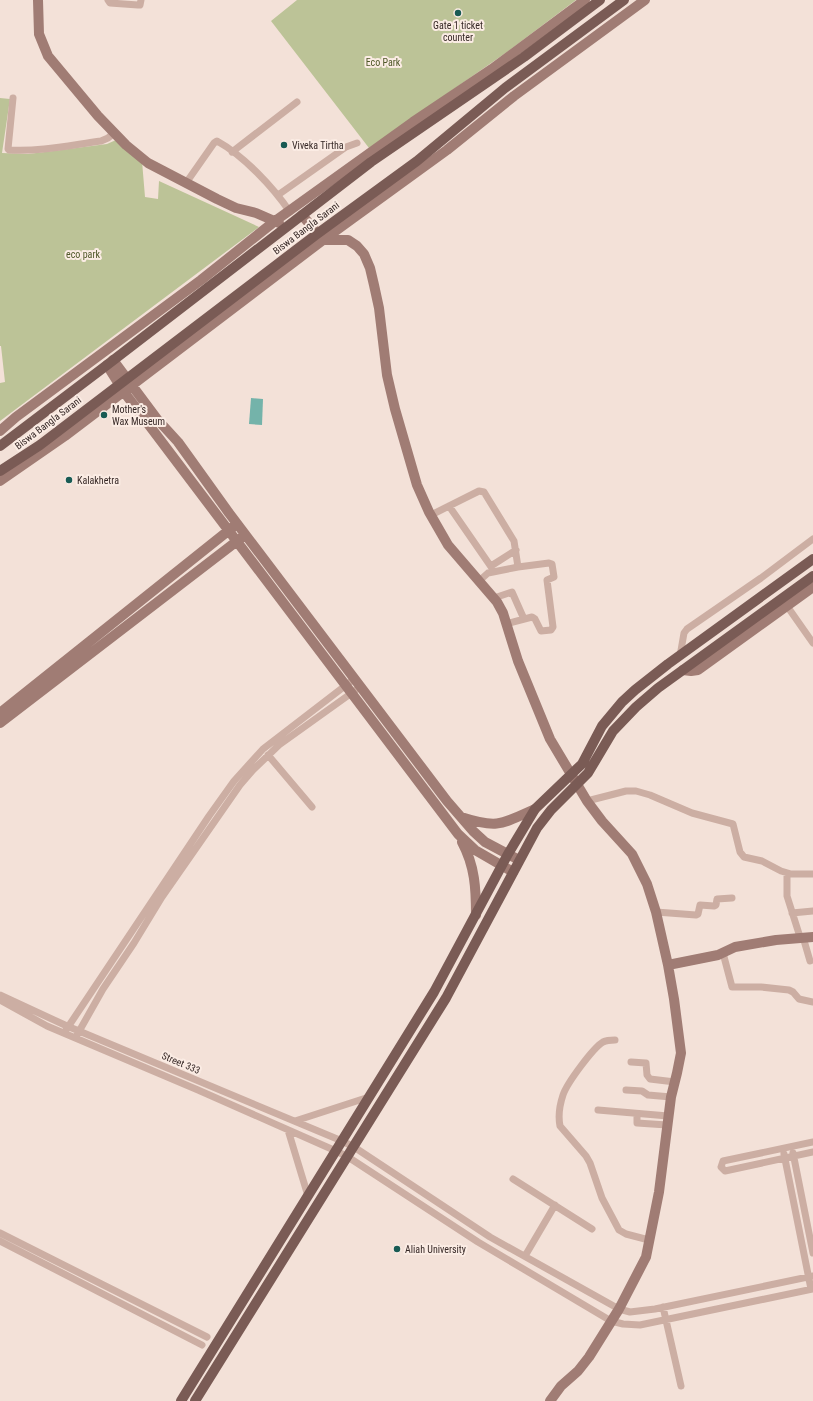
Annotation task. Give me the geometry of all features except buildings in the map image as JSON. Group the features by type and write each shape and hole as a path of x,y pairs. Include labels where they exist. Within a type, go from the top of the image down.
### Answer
{"main road":[{"name":"Biswa Bangla Sarani","path":"0,446 371,162 524,57 600,0"},
{"name":"Biswa Bangla Sarani","path":"0,471 16,462 126,385 417,161 505,88 624,0"},
{"path":"195,1401 446,998 519,860 544,818 574,779 602,726 622,702 651,677 813,559"},
{"path":"181,1401 434,992 508,854 535,809 593,766 613,731 636,707 658,688 813,576"}],"street":[{"path":"38,0 39,34 48,56 90,107 137,155 148,163 236,208 286,226"},
{"path":"108,0 110,3 140,5 141,0"},
{"path":"0,431 22,412 201,280 275,221 290,212 413,122 492,69 585,0"},
{"path":"320,237 447,150 514,96 645,0"},
{"path":"13,98 9,150 42,150 101,141 114,133"},
{"path":"232,152 296,102"},
{"path":"186,182 217,141 251,167 278,195 290,212"},
{"path":"278,195 346,147 357,144"},
{"path":"302,215 320,237 348,240 357,246 364,254 370,268 379,308 387,375 395,409 417,485 431,515 448,545 494,598 502,613 518,661 550,739 587,801 602,821 632,854 647,884 656,912 668,965 681,1053 667,1121 659,1192 644,1262 619,1309 589,1357 578,1371 561,1386 550,1401"},
{"path":"110,363 228,530 458,834 475,850 513,872"},
{"path":"0,481 65,436 126,385"},
{"path":"126,385 178,442 236,523 447,801 473,831 485,842 519,860"},
{"path":"431,515 479,491 483,491 514,541 518,567"},
{"path":"449,506 492,569"},
{"path":"0,713 236,523"},
{"path":"0,723 245,535"},
{"path":"680,656 684,633 687,629 762,578 813,539"},
{"path":"479,581 516,550"},
{"path":"492,569 549,563 552,564 554,577 547,580 553,627 551,630 541,631 535,619 532,617 506,624"},
{"path":"683,670 698,670 813,587"},
{"path":"494,598 513,592 524,618"},
{"path":"787,606 813,644"},
{"path":"74,1038 103,989 134,943 162,897 240,785 279,745 357,683"},
{"path":"0,1000 47,1026 66,1030 204,822 234,781 263,749 308,714 349,690"},
{"path":"268,755 312,807"},
{"path":"587,801 626,791 636,791 650,795 692,813 730,822 735,826 741,855 744,857 762,861 787,873 813,874"},
{"path":"461,817 480,823 498,824 514,819 535,809"},
{"path":"458,834 470,859 474,874 476,887 476,915"},
{"path":"787,873 787,896 792,913 805,937 810,961"},
{"path":"656,912 696,915 698,914 700,905 714,906 716,905 717,899 732,898"},
{"path":"792,913 813,911"},
{"path":"668,965 713,956 723,953 728,949 776,940 805,937"},
{"path":"723,953 732,987 761,987 789,990 794,992 799,999 813,1002"},
{"name":"Street 333","path":"0,995 66,1030 74,1038 198,1090 348,1157 478,1242 611,1321"},
{"name":"Street 333","path":"66,1030 79,1031 354,1147 490,1236 619,1309"},
{"path":"615,1040 608,1040 598,1046 570,1080 563,1093 560,1108 560,1126 586,1156 590,1163 602,1198 619,1230 626,1234 649,1240"},
{"path":"631,1062 646,1062 647,1075 650,1079 675,1082"},
{"path":"626,1090 642,1091 648,1095 671,1097"},
{"path":"295,1121 370,1097"},
{"path":"598,1110 637,1114 667,1121"},
{"path":"288,1130 308,1196"},
{"path":"813,1142 723,1161 721,1163 721,1167 725,1171 813,1152"},
{"path":"792,1147 813,1253"},
{"path":"611,1321 623,1324 640,1325 812,1289 811,1276 783,1148"},
{"path":"513,1179 592,1228"},
{"path":"525,1256 555,1205"},
{"path":"0,1232 207,1337"},
{"path":"0,1241 202,1345"},
{"path":"619,1309 630,1312 663,1307 811,1276"},
{"path":"663,1307 681,1386"}],"green space":[{"name":"Eco Park","path":"297,0 576,0 507,52 369,148 271,21"},
{"name":"eco park","path":"0,98 10,99 2,153 28,154 107,144 116,140 142,161 145,197 158,199 159,181 259,227 0,421 0,383 5,382 0,346"}],"water":[{"path":"251,398 263,399 262,425 249,424"}],"place":[{"name":"Gate 1 ticket counter","path":"458,13"},
{"name":"Viveka Tirtha","path":"284,145"},
{"name":"Mother's Wax Museum","path":"104,415"},
{"name":"Kalakhetra","path":"69,480"},
{"name":"Aliah University","path":"397,1249"}]}
